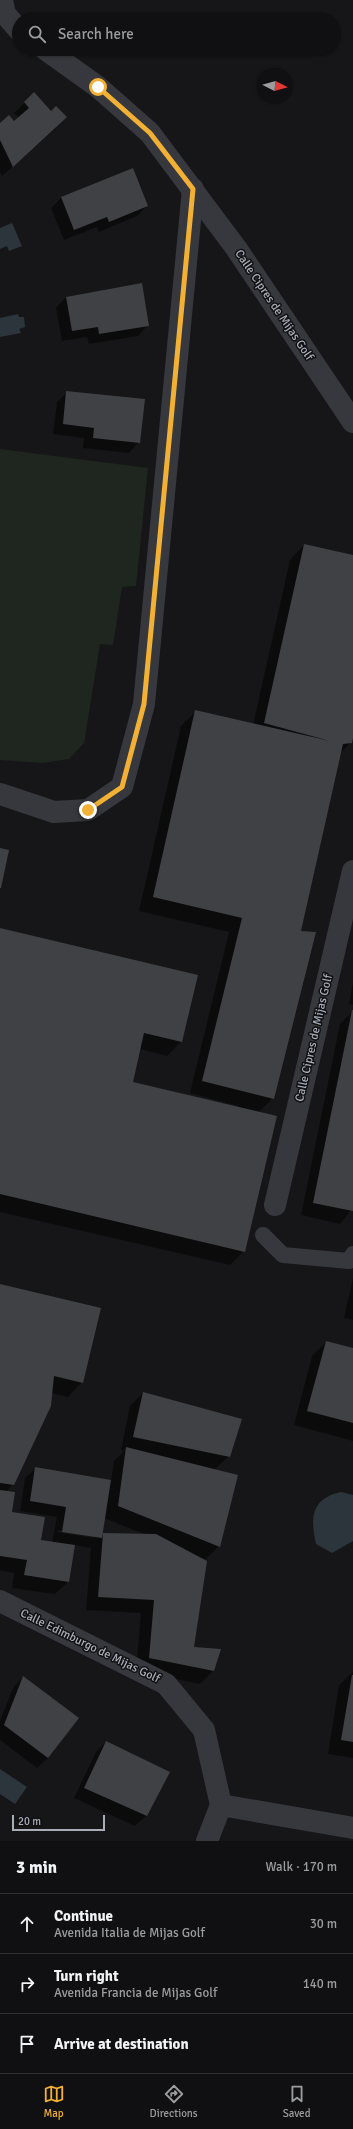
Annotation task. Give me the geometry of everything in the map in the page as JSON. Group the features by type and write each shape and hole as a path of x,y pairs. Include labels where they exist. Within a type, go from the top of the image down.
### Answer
{"street":[{"path":"2,0 5,14 12,22"},
{"path":"0,28 12,29"},
{"name":"Calle Cipres de Mijas Golf","path":"55,56 98,87 150,133 240,254 353,422"},
{"path":"0,794 54,812 88,810 122,787 144,704 193,189"},
{"name":"Calle Cipres de Mijas Golf","path":"275,1206 353,871"},
{"name":"Calle Edimburgo de Mijas Golf","path":"0,1601 166,1684 204,1730 221,1804"},
{"path":"207,1841 221,1804 353,1828"}],"lane":[{"path":"263,1235 283,1255 349,1261 353,1254"}],"shaded area":[{"path":"12,223 22,246 9,251 7,246 0,249 0,228"},
{"path":"18,314 19,317 24,317 25,327 19,329 21,333 0,337 0,318"},
{"path":"0,449 148,468 136,586 122,587 113,645 100,644 84,743 69,759 43,763 0,760"},
{"path":"341,1492 353,1495 353,1541 332,1553 316,1544 313,1518 318,1504 331,1495"},
{"path":"0,1769 27,1787 15,1804 0,1794"}],"building":[{"path":"34,92 51,111 56,106 67,117 13,167 0,140 0,123 9,115 14,121 29,108 24,102"},
{"path":"133,168 148,206 109,222 107,217 74,230 61,197"},
{"path":"142,283 149,326 99,334 98,327 72,331 66,297"},
{"path":"66,391 145,399 140,443 93,438 94,428 63,424"},
{"path":"304,544 353,555 353,738 352,743 343,744 301,931 316,932 274,1099 202,1081 242,918 153,897 195,710 330,741 264,723"},
{"path":"0,848 9,850 1,888 0,888"},
{"path":"0,928 198,975 182,1042 144,1033 133,1082 277,1116 245,1252 0,1194"},
{"path":"353,1010 353,1211 313,1203"},
{"path":"0,1284 101,1308 83,1383 54,1376 51,1406 14,1485 0,1483"},
{"path":"326,1341 353,1348 353,1423 307,1411"},
{"path":"143,1392 242,1419 230,1457 133,1437"},
{"path":"126,1447 238,1475 220,1547 118,1506"},
{"path":"35,1467 111,1480 102,1538 62,1532 66,1507 30,1501"},
{"path":"0,1490 15,1492 12,1512 45,1517 41,1540 75,1545 69,1582 24,1575 27,1560 0,1556"},
{"path":"103,1533 156,1534 207,1561 194,1647 221,1649 214,1671 149,1658 154,1600 98,1597"},
{"path":"353,1675 353,1742 341,1740"},
{"path":"23,1676 79,1718 48,1758 4,1725"},
{"path":"106,1741 170,1772 147,1816 84,1788"}],"route":[{"path":"88,810 122,787 144,704 193,189 150,133 98,87"}]}
